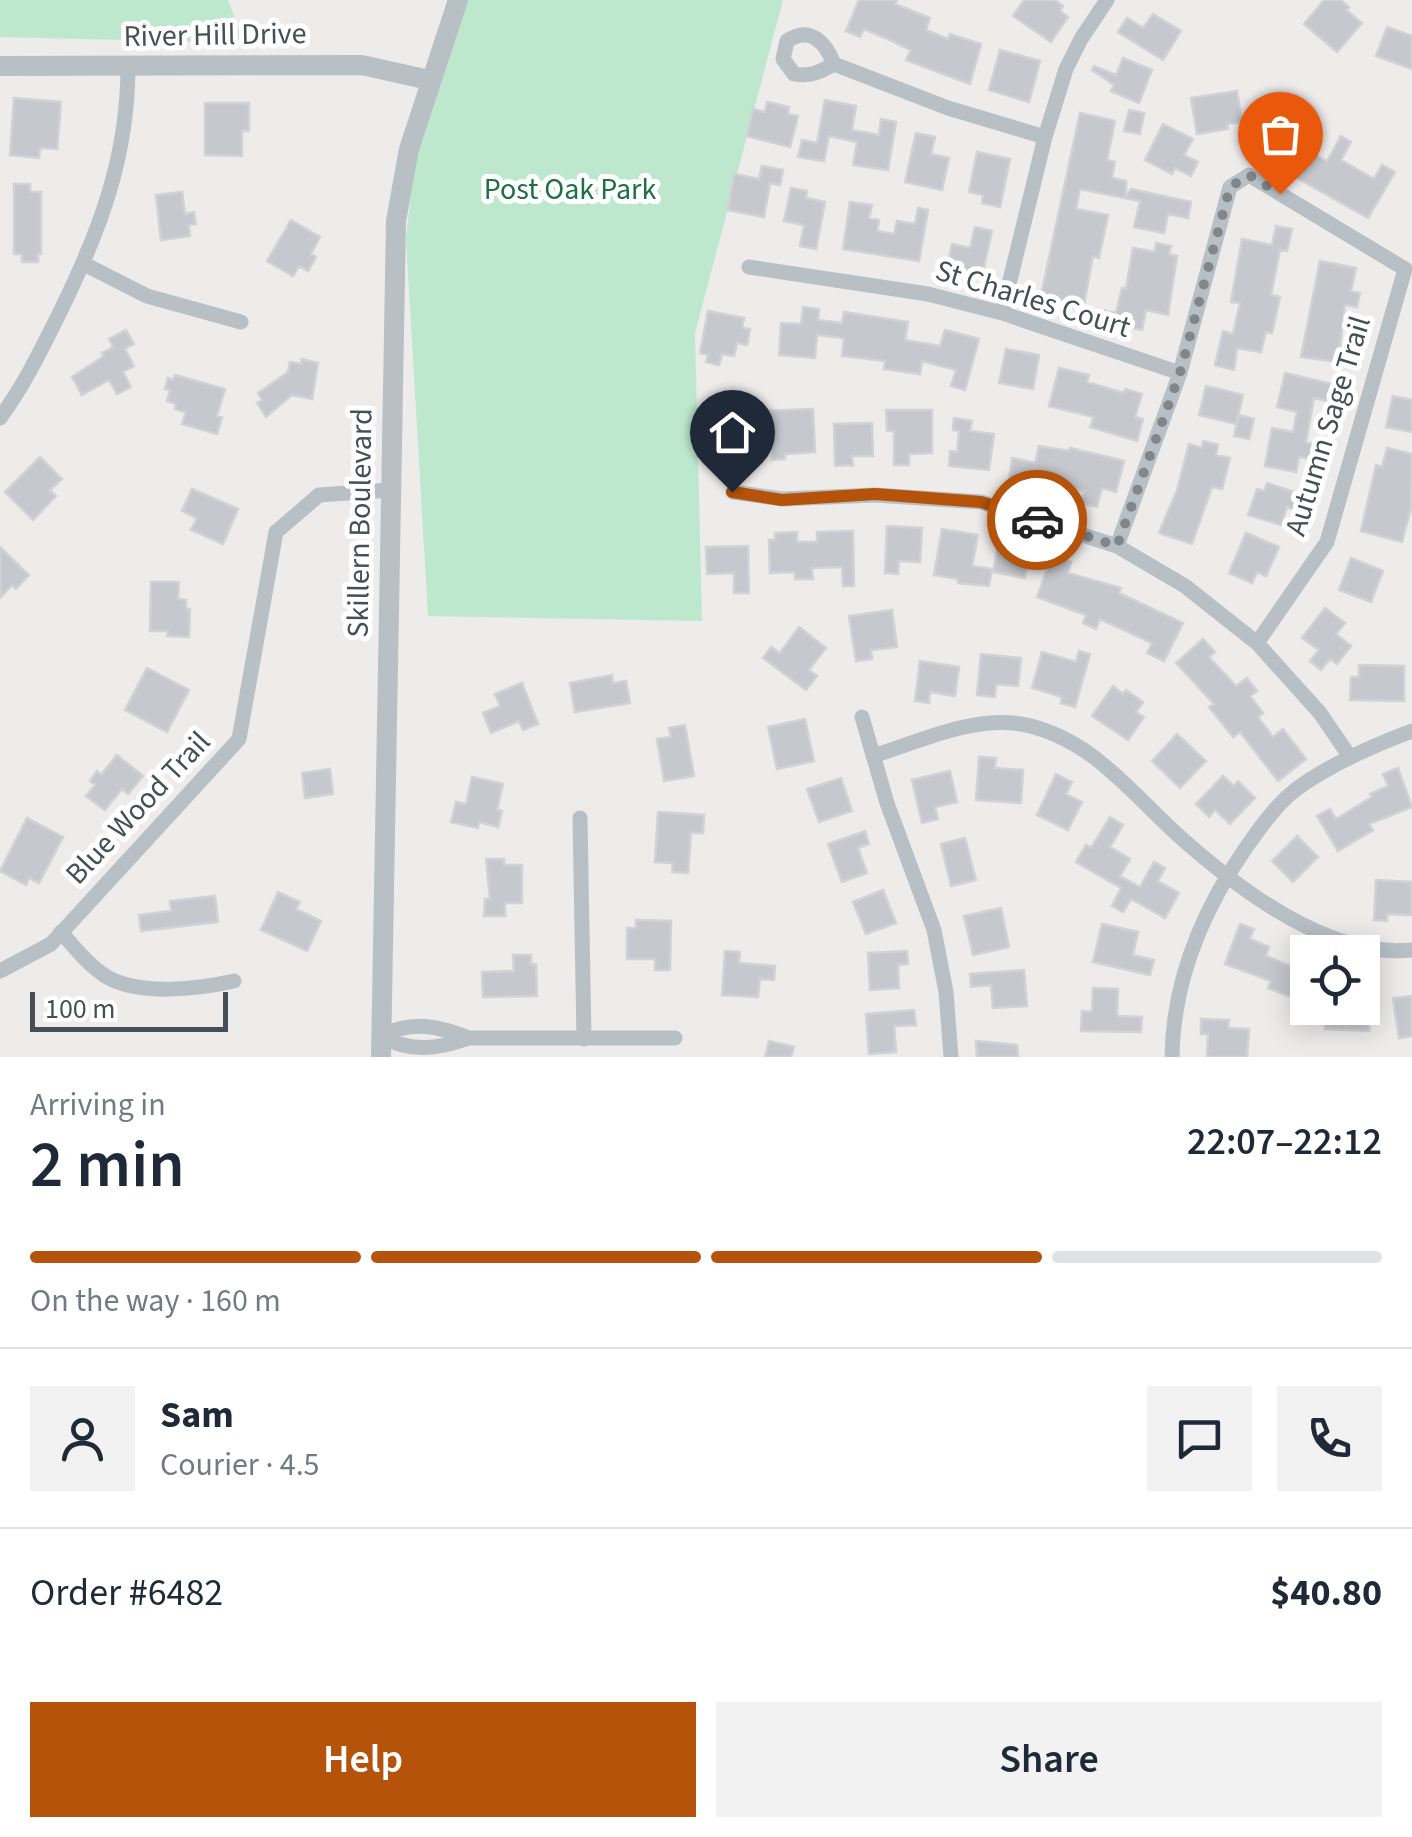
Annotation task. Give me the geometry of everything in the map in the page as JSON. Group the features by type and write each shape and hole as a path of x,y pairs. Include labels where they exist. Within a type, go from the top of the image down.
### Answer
{"street":[{"name":"Skillern Boulevard","path":"381,1047 396,221 408,149 458,0"},
{"path":"1002,312 1066,69 1107,0"},
{"path":"834,64 948,108 1045,137"},
{"name":"River Hill Drive","path":"0,66 362,65 430,80"},
{"path":"0,418 24,385 96,236 122,150 128,111 128,66"},
{"name":"Autumn Sage Trail","path":"1180,373 1230,187 1249,175 1404,269 1328,542 1257,642"},
{"path":"84,264 147,296 241,322"},
{"name":"St Charles Court","path":"749,267 928,294 1002,312 1180,373"},
{"path":"1117,546 1180,373"},
{"name":"Blue Wood Trail","path":"0,972 51,944 239,739 276,532 319,495 390,490"},
{"path":"732,492 782,500 875,494 981,502 1117,546 1185,586 1257,642 1320,713 1350,758"},
{"path":"862,717 934,930 946,992 951,1057"},
{"path":"873,756 980,725 1020,724 1050,734 1098,758 1225,878 1325,936 1382,951 1412,950"},
{"path":"1172,1057 1177,1006 1199,930 1225,878 1264,822 1285,799 1350,758 1412,730"},
{"path":"580,818 584,1039"},
{"path":"62,932 81,955 110,979 149,988 176,989 234,981"},
{"path":"381,1047 441,1048 469,1038 675,1038"}],"green space":[{"path":"0,0 228,0 244,43 0,37"},
{"name":"Post Oak Park","path":"466,0 783,0 695,333 702,621 428,616 406,239 415,156"}],"building":[{"path":"859,0 897,0 895,4 930,18 926,30 948,39 950,34 981,44 970,84 906,60 911,50 864,29 860,37 846,31"},
{"path":"1024,0 1055,0 1063,6 1060,11 1068,17 1051,42 1013,16"},
{"path":"1324,0 1341,0 1349,7 1346,10 1362,23 1337,52 1304,24"},
{"path":"1153,14 1181,31 1163,60 1118,32 1127,18 1143,28"},
{"path":"1387,27 1412,36 1412,69 1376,56"},
{"path":"1000,50 1040,61 1029,102 989,90"},
{"path":"1123,58 1152,70 1139,103 1111,91 1114,85 1092,70 1094,66 1116,75"},
{"path":"1237,91 1242,122 1227,124 1228,129 1197,134 1191,98"},
{"path":"14,98 61,102 57,149 40,148 39,158 10,155"},
{"path":"825,100 856,106 852,130 879,135 881,119 896,122 888,170 853,165 857,142 829,136 824,161 798,157 802,140 817,143"},
{"path":"767,102 789,107 788,114 798,116 790,147 747,136 753,109 765,112"},
{"path":"205,103 249,103 249,131 242,131 242,156 205,155"},
{"path":"1292,106 1306,115 1279,155 1253,137 1274,107 1286,115"},
{"path":"1129,110 1144,113 1140,134 1124,131"},
{"path":"1080,113 1115,121 1107,160 1115,162 1112,178 1126,181 1126,197 1131,189 1191,202 1188,218 1168,214 1164,233 1134,227 1140,201 1080,189 1076,209 1108,215 1099,258 1093,256 1083,310 1040,300"},
{"path":"1163,124 1193,139 1184,155 1198,162 1191,176 1175,168 1172,174 1145,160"},
{"path":"916,133 935,137 931,154 949,158 942,190 905,182"},
{"path":"1341,136 1351,142 1341,160 1374,179 1382,165 1395,172 1368,218 1290,174 1304,149 1327,161"},
{"path":"977,152 1010,159 1000,207 982,203 983,195 969,192"},
{"path":"762,166 783,170 780,185 770,183 764,217 728,210 734,174 759,179"},
{"path":"14,184 30,184 30,192 41,192 38,262 22,262 22,254 14,254"},
{"path":"791,188 807,191 806,198 825,202 816,249 800,246 804,225 784,221"},
{"path":"182,192 185,214 194,212 196,224 189,225 190,236 161,240 156,195"},
{"path":"850,202 872,205 869,218 879,220 877,231 894,234 897,221 915,224 918,208 928,210 919,261 843,249"},
{"path":"291,220 320,237 308,271 299,266 293,276 267,261"},
{"path":"1276,226 1292,229 1287,251 1280,250 1271,295 1280,297 1272,333 1266,332 1261,352 1237,348 1234,370 1215,365 1223,331 1233,334 1240,303 1231,302 1242,239 1272,245"},
{"path":"975,227 992,231 982,276 947,268 952,244 970,248"},
{"path":"1156,243 1171,246 1169,254 1177,256 1168,315 1146,310 1142,330 1103,322 1105,311 1116,313 1122,288 1126,289 1133,248 1155,252"},
{"path":"1320,261 1356,268 1351,291 1360,293 1357,307 1345,305 1340,346 1348,347 1346,363 1301,357"},
{"path":"803,307 819,309 818,320 842,323 844,312 908,322 905,340 940,346 945,330 979,339 965,390 951,386 956,370 922,361 920,374 884,369 885,361 842,356 844,338 817,335 815,358 779,355 781,323 801,324"},
{"path":"708,311 744,318 742,328 750,329 747,345 737,343 734,356 722,354 719,365 706,362 708,355 700,353"},
{"path":"126,330 134,344 125,349 134,366 123,372 131,387 117,394 109,380 82,395 72,377 104,356 102,353 113,347 109,339"},
{"path":"1006,349 1039,355 1033,389 999,383"},
{"path":"302,359 318,363 312,399 292,395 266,417 257,403 262,400 258,393 288,372 290,362 301,364"},
{"path":"1059,368 1089,375 1087,382 1142,394 1135,417 1143,419 1137,441 1090,427 1094,417 1049,406"},
{"path":"1285,373 1336,385 1333,402 1314,398 1306,442 1320,445 1317,460 1299,457 1296,472 1265,466 1272,428 1293,432 1297,412 1277,407"},
{"path":"175,375 225,389 217,416 222,417 217,434 182,424 186,412 167,401 170,390 165,389 168,378 173,380"},
{"path":"1206,386 1243,395 1236,424 1199,415"},
{"path":"744,396 745,421 739,421 740,443 708,444 706,418 716,418 715,403 724,403 724,397"},
{"path":"1393,396 1412,400 1412,432 1386,427"},
{"path":"813,409 815,452 785,454 785,459 772,460 771,431 764,431 763,411"},
{"path":"886,410 932,410 932,453 909,454 909,465 894,465 894,431 887,431"},
{"path":"1239,415 1254,419 1249,439 1234,436"},
{"path":"954,418 972,421 970,431 994,434 989,470 949,466 950,451 957,452 959,431 953,430"},
{"path":"872,423 873,456 852,456 853,465 835,466 834,424"},
{"path":"1203,441 1218,445 1216,455 1230,458 1222,489 1212,487 1192,544 1159,533 1177,490 1189,444 1202,448"},
{"path":"1039,446 1069,451 1070,448 1124,461 1116,492 1102,488 1097,507 1081,503 1085,491 1047,481 1046,486 1009,480 1012,458 1035,463"},
{"path":"1387,448 1412,454 1411,508 1402,542 1361,531 1376,465 1382,467"},
{"path":"40,457 62,479 50,490 56,496 33,520 5,492"},
{"path":"1267,483 1307,496 1302,512 1287,507 1281,525 1248,515 1257,489 1264,491"},
{"path":"192,489 238,509 223,544 191,530 197,518 182,511"},
{"path":"887,526 922,528 920,562 899,561 898,574 885,573"},
{"path":"942,529 978,535 972,566 992,569 989,586 958,583 958,579 934,575"},
{"path":"853,531 854,586 843,586 842,567 812,568 813,579 795,579 795,572 770,573 769,540 775,540 775,533 797,532 797,542 817,542 817,532"},
{"path":"1246,533 1279,547 1266,576 1257,572 1252,583 1229,573"},
{"path":"999,541 1030,546 1025,578 993,572"},
{"path":"748,546 749,593 734,593 734,573 707,574 706,547"},
{"path":"0,547 29,575 0,598"},
{"path":"1052,555 1071,562 1068,573 1121,588 1119,593 1183,623 1164,661 1147,653 1152,643 1100,619 1096,629 1083,623 1086,615 1037,597"},
{"path":"1351,558 1383,571 1371,602 1339,590"},
{"path":"151,582 179,582 178,599 186,600 186,609 190,609 189,637 150,631"},
{"path":"1325,608 1345,623 1336,634 1351,646 1337,664 1330,659 1321,670 1310,661 1319,650 1302,638"},
{"path":"892,610 897,647 871,650 872,659 856,661 849,616"},
{"path":"799,627 826,648 809,670 817,676 806,690 763,658 771,647 780,653"},
{"path":"1203,639 1215,652 1209,657 1236,686 1247,678 1257,691 1250,696 1263,713 1258,717 1273,737 1283,729 1306,759 1278,781 1240,732 1233,737 1209,707 1214,704 1176,663"},
{"path":"1079,651 1090,654 1075,707 1061,703 1062,697 1032,688 1042,652 1076,662"},
{"path":"981,654 1021,658 1018,686 996,684 995,697 977,695"},
{"path":"920,661 959,667 955,696 930,692 929,703 915,701"},
{"path":"1359,665 1404,666 1404,701 1350,700 1351,677 1359,677"},
{"path":"147,668 189,690 167,732 125,710"},
{"path":"612,675 613,683 626,681 630,703 575,712 570,683"},
{"path":"522,683 538,724 523,730 519,721 491,733 483,713 500,706 495,694"},
{"path":"1113,686 1143,702 1136,712 1144,717 1128,740 1092,716"},
{"path":"805,719 814,761 777,769 768,727"},
{"path":"685,725 694,776 664,781 657,739 671,737 669,728"},
{"path":"1177,734 1206,761 1180,788 1152,761"},
{"path":"117,755 143,776 128,794 122,789 105,810 86,796 95,785 90,781 97,771 101,775"},
{"path":"979,757 996,758 995,768 1023,770 1021,803 976,800"},
{"path":"1398,768 1412,807 1369,824 1373,830 1338,851 1317,816 1330,809 1336,819 1388,786 1383,774"},
{"path":"330,769 333,794 305,798 302,773"},
{"path":"950,771 957,802 935,807 938,819 922,823 912,780"},
{"path":"1056,774 1072,782 1066,794 1082,802 1068,830 1037,815"},
{"path":"1223,776 1234,786 1238,781 1255,798 1230,824 1215,810 1209,817 1196,804"},
{"path":"472,777 503,784 498,827 479,822 478,828 451,822 456,802 466,804"},
{"path":"841,778 852,811 819,822 807,789"},
{"path":"658,812 704,815 703,833 691,833 688,873 672,872 673,863 655,862"},
{"path":"1110,817 1123,825 1110,847 1130,859 1120,876 1140,887 1154,862 1165,868 1158,881 1179,893 1165,918 1131,899 1123,912 1112,906 1121,888 1076,862 1086,845 1091,848"},
{"path":"27,818 63,837 39,883 29,878 26,885 0,871"},
{"path":"865,831 869,844 858,848 867,873 842,882 828,844"},
{"path":"1297,836 1318,857 1293,882 1272,861"},
{"path":"965,838 976,880 951,886 941,844"},
{"path":"486,859 522,865 522,903 505,903 505,916 484,916 485,899 490,899"},
{"path":"1376,880 1412,882 1412,915 1387,914 1387,921 1374,920"},
{"path":"883,890 896,923 866,934 853,902"},
{"path":"278,892 300,902 296,909 321,921 307,951 261,930"},
{"path":"215,896 218,922 141,931 139,915 171,911 170,901"},
{"path":"1001,908 1009,947 973,955 964,916"},
{"path":"636,920 671,921 670,970 655,970 655,959 627,959 627,928 636,928"},
{"path":"1102,924 1138,932 1133,955 1154,960 1150,975 1093,962"},
{"path":"1240,924 1254,929 1250,939 1269,947 1266,956 1290,966 1290,997 1268,988 1271,981 1225,964"},
{"path":"725,951 740,952 739,963 775,966 774,980 760,979 758,997 722,995"},
{"path":"907,951 908,964 898,965 899,988 870,990 868,953"},
{"path":"513,955 531,955 531,964 536,964 537,996 483,997 482,972 514,971"},
{"path":"1024,970 1027,1006 993,1008 991,985 971,987 970,974"},
{"path":"1093,988 1118,989 1117,1016 1142,1017 1141,1032 1081,1031 1082,1011 1092,1012"},
{"path":"1412,996 1412,1036 1399,1038 1393,998"},
{"path":"914,1010 916,1025 894,1026 896,1052 869,1054 866,1014"},
{"path":"1201,1019 1229,1020 1228,1028 1249,1029 1247,1057 1207,1057 1208,1034 1201,1034"},
{"path":"1325,1025 1369,1025 1369,1031 1325,1029"},
{"path":"769,1041 794,1047 791,1057 765,1057"},
{"path":"976,1041 1017,1045 1018,1057 977,1057"}],"way so far":[{"path":"1037,520 1117,546 1180,373 1230,187 1249,175 1280,194"}],"route":[{"path":"732,492 782,500 875,494 981,502 1037,520"}]}
